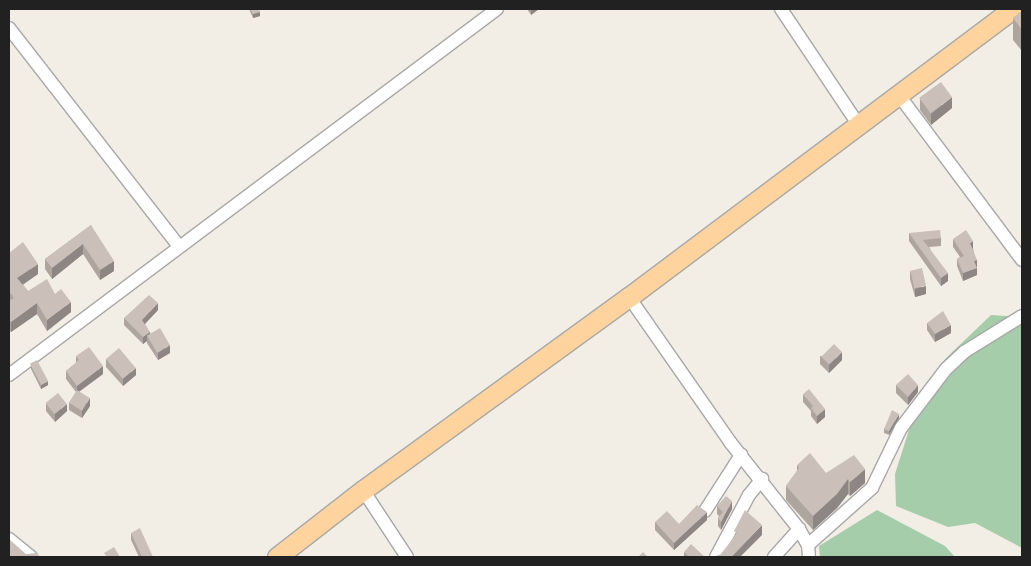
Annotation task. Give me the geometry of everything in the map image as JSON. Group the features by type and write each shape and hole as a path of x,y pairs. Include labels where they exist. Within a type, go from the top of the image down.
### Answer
{"main road":[{"path":"277,557 363,490 629,297 1012,9"}],"street":[{"path":"9,374 497,9"},
{"path":"781,9 858,124"},
{"path":"9,28 180,246"},
{"path":"898,94 1022,260"},
{"path":"629,297 741,455 762,479 799,529 808,551 872,488 901,428 946,369 964,352 1022,316"},
{"path":"705,511 741,455"},
{"path":"716,557 749,495 762,479"},
{"path":"363,490 407,557"},
{"path":"774,557 799,529"},
{"path":"9,539 31,557"}],"green space":[{"path":"991,315 1022,317 1022,548 975,523 948,527 896,506 895,474 914,414 945,359"},
{"path":"877,510 945,546 955,557 820,557 819,546"}],"building":[{"path":"250,9 259,9 260,12 253,14"},
{"path":"1022,11 1022,30 1013,18"},
{"path":"941,82 952,97 930,113 919,98"},
{"path":"91,225 114,261 100,270 83,244 52,268 45,259"},
{"path":"940,230 941,238 923,240 948,273 941,278 909,233"},
{"path":"966,230 973,241 970,243 977,260 974,261 977,268 963,273 957,259 964,256 953,239"},
{"path":"23,242 38,264 17,278 28,291 47,279 55,294 61,289 71,302 47,320 37,303 11,322 9,319 9,301 14,298 9,291 9,253"},
{"path":"922,268 926,286 914,288 910,271"},
{"path":"149,295 158,303 142,320 150,332 143,337 124,318"},
{"path":"943,311 951,325 935,334 927,323"},
{"path":"160,328 170,345 157,353 147,336"},
{"path":"834,344 842,352 829,365 821,357"},
{"path":"89,347 103,366 77,386 66,371 79,360 76,356"},
{"path":"119,348 136,368 123,379 106,359"},
{"path":"37,360 48,381 41,385 30,364"},
{"path":"908,374 918,385 908,397 896,385"},
{"path":"809,389 825,409 817,416 811,408 813,406 803,394"},
{"path":"77,390 90,398 82,411 69,403"},
{"path":"58,393 67,404 54,414 46,403"},
{"path":"892,410 899,414 889,431 884,429"},
{"path":"810,453 826,473 854,455 865,469 850,482 848,479 837,494 813,516 786,486 799,468 797,465"},
{"path":"726,496 732,501 721,522 718,518 723,512 717,506"},
{"path":"697,505 707,512 674,543 655,522 667,511 679,524"},
{"path":"745,510 762,525 731,557 713,557 721,554 737,533 734,531"},
{"path":"140,528 153,557 142,557 131,533"},
{"path":"9,539 26,554 36,553 41,557 9,557"},
{"path":"691,544 705,557 689,557 684,552"},
{"path":"114,547 120,557 107,557 104,553"},
{"path":"643,552 648,557 638,557"}]}
